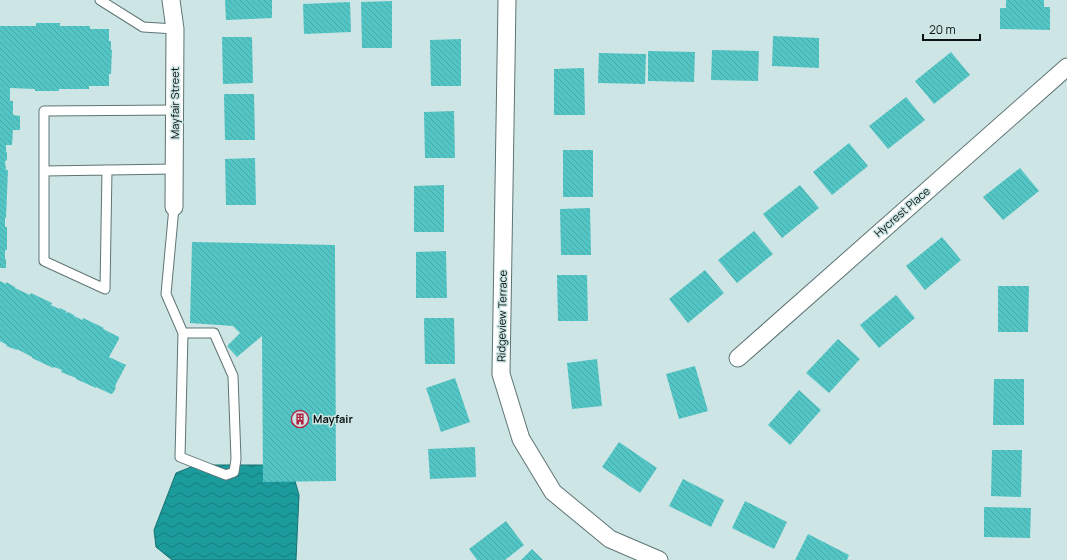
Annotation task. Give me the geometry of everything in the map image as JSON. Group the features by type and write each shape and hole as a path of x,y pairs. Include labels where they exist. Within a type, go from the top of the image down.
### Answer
{"street":[{"name":"Mayfair Street","path":"171,0 175,29 174,207"},
{"name":"Ridgeview Terrace","path":"507,0 501,374 521,439 553,492 610,539 660,560"},
{"name":"Hycrest Place","path":"738,358 1067,67"}],"lane":[{"path":"100,0 143,27 175,29"},
{"path":"107,170 105,289 44,261 44,111 174,110"},
{"path":"44,171 174,169"},
{"path":"174,207 166,294 183,333 180,457 226,476 234,472 236,459 234,376 214,334 183,333"}],"water":[{"path":"196,465 265,465 293,474 299,495 296,560 172,560 156,547 154,530 176,473"}],"building":[{"path":"225,0 272,0 272,18 226,20"},
{"path":"1006,0 1044,0 1044,7 1050,7 1050,30 1000,29 1000,8 1006,8"},
{"path":"392,1 392,48 362,48 361,2"},
{"path":"350,2 351,32 304,34 303,4"},
{"path":"36,23 60,23 60,26 90,26 90,29 109,29 109,41 111,41 112,50 111,74 109,74 109,86 89,86 89,89 35,91 35,89 10,88 10,101 13,101 13,115 20,116 20,130 13,130 12,145 6,145 7,160 5,161 6,170 8,170 5,227 7,227 7,250 5,250 6,268 0,268 0,26 36,26"},
{"path":"773,36 819,38 819,68 772,66"},
{"path":"222,37 252,37 253,83 223,84"},
{"path":"461,39 461,86 431,86 430,40"},
{"path":"712,50 759,51 758,81 711,80"},
{"path":"648,51 695,52 694,82 648,81"},
{"path":"951,52 970,75 934,104 915,81"},
{"path":"599,53 646,54 645,84 598,83"},
{"path":"584,68 585,115 554,115 554,69"},
{"path":"224,94 254,94 255,140 225,140"},
{"path":"906,97 925,120 888,149 869,126"},
{"path":"454,111 455,158 425,158 424,112"},
{"path":"849,143 868,166 832,195 813,172"},
{"path":"563,150 593,150 593,197 563,197"},
{"path":"255,158 256,205 226,205 225,159"},
{"path":"1020,168 1039,191 1003,220 983,197"},
{"path":"444,185 444,232 414,232 414,186"},
{"path":"800,185 819,208 782,238 763,214"},
{"path":"590,208 591,255 561,255 560,209"},
{"path":"754,231 773,254 737,283 718,260"},
{"path":"942,237 961,260 925,290 906,266"},
{"name":"Mayfair","path":"192,242 335,245 336,481 263,482 262,336 237,357 227,346 240,333 233,326 190,323"},
{"path":"446,251 447,298 416,298 416,252"},
{"path":"705,270 724,293 688,323 669,299"},
{"path":"557,275 587,275 588,321 558,321"},
{"path":"0,281 6,284 6,282 30,295 31,293 52,303 51,305 66,311 66,313 68,312 82,320 83,318 119,337 109,357 126,365 113,393 111,394 76,379 61,372 62,370 53,368 17,349 6,346 7,345 0,341"},
{"path":"998,286 1029,286 1028,332 998,332"},
{"path":"896,295 915,318 879,348 860,325"},
{"path":"424,318 454,318 455,364 425,364"},
{"path":"838,339 860,359 829,393 806,373"},
{"path":"597,359 602,406 572,409 567,363"},
{"path":"695,366 708,411 679,419 666,374"},
{"path":"455,378 470,422 441,432 426,388"},
{"path":"994,379 1024,379 1024,425 993,425"},
{"path":"799,390 821,410 790,445 768,425"},
{"path":"619,442 657,468 640,493 602,467"},
{"path":"475,447 476,477 430,479 428,449"},
{"path":"992,450 1022,450 1021,497 991,496"},
{"path":"683,479 724,500 711,527 669,506"},
{"path":"745,501 787,522 774,549 732,528"},
{"path":"984,507 1031,508 1030,538 984,537"},
{"path":"506,521 524,545 505,560 477,560 469,549"},
{"path":"808,534 849,555 847,560 795,560"},
{"path":"532,549 543,560 521,560"}],"place":[{"name":"Mayfair","path":"300,419"}]}
